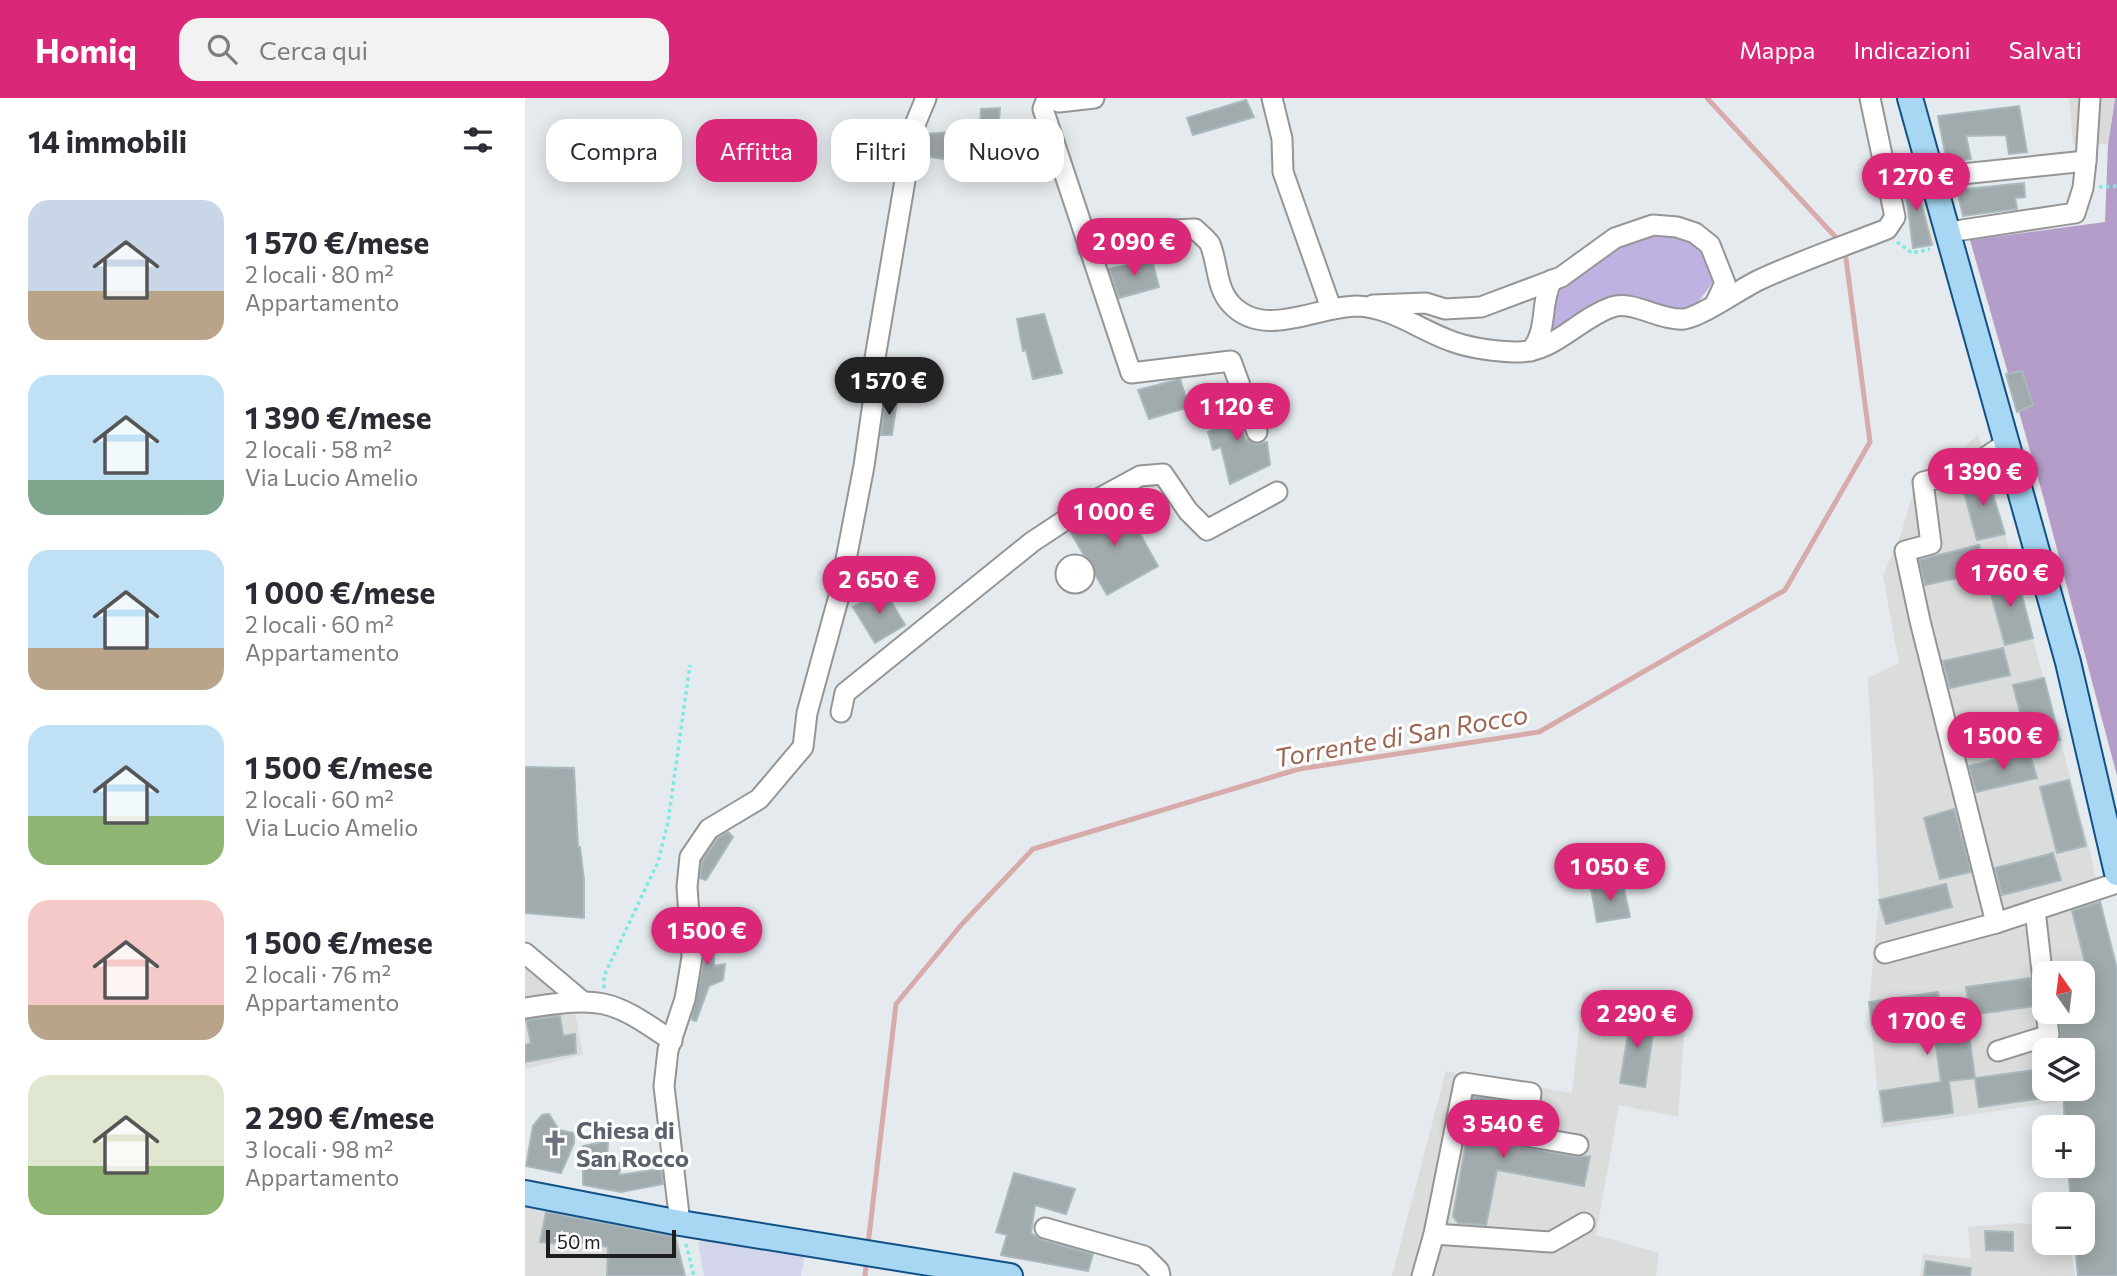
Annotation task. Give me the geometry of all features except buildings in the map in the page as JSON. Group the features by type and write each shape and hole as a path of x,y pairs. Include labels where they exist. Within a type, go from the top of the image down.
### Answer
{"main road":[{"path":"1910,98 1933,177 1944,239 2007,443 2071,675 2117,873"},
{"path":"525,1193 680,1223 1010,1276"}],"street":[{"path":"680,1223 664,1086 668,1050 685,999 692,957 687,887 690,857 709,829 759,799 803,747 807,713 839,596 864,466 873,403 874,364 914,127 926,98"},
{"path":"1094,98 1059,102 1050,98 1043,109 1131,373 1231,361 1257,432"},
{"path":"1272,98 1282,139 1283,172 1331,308"},
{"path":"1360,306 1388,313 1452,341 1515,352 1531,351 1565,337 1588,317 1616,305 1636,307 1655,317 1685,319 1709,309 1716,302 1760,280 1891,235 1895,218 1870,98"},
{"path":"1944,239 2075,213 2083,188 2090,98"},
{"path":"1933,177 2086,160"},
{"path":"1089,249 1151,232 1195,229 1209,243 1218,277 1231,304 1258,320 1297,319 1331,308 1360,306 1426,303 1445,309 1482,307 1552,280 1583,264 1615,238 1653,225 1677,227 1695,233 1710,245 1725,283 1716,302"},
{"path":"1716,258 1731,269 1760,280"},
{"path":"1531,351 1539,341 1543,327 1543,297 1552,280"},
{"path":"1996,923 1905,551 1931,544 1923,482 1965,471 2007,443"},
{"path":"841,712 845,693 1032,542 1094,501 1140,476 1163,474 1188,511 1207,530 1277,492"},
{"path":"1885,953 1996,923 2117,883"},
{"path":"2035,910 2041,961"},
{"path":"525,953 582,1001"},
{"path":"525,1008 604,1001 635,1016 672,1041"},
{"path":"1998,1051 2049,1035 2048,1024"},
{"path":"1422,1276 1434,1234 1464,1083 1531,1093 1526,1136 1578,1145"},
{"path":"1434,1234 1551,1242 1584,1223"},
{"path":"1045,1228 1144,1256 1159,1271 1160,1276"}],"path":[{"path":"1891,235 1912,253 1944,239"},
{"path":"604,1001 604,975 658,862 668,822 690,665"},
{"path":"680,1223 694,1276"}],"shaded area":[{"path":"2069,98 2115,98 2108,144 2073,145"},
{"path":"2115,98 2117,776 2043,496 1970,240 2105,222 2108,144"},
{"path":"1913,162 1938,243 1913,248 1901,164"},
{"path":"1645,232 1692,237 1712,264 1712,283 1697,304 1674,313 1646,305 1544,338 1550,292 1613,247"},
{"path":"1978,434 2089,847 2117,971 2095,976 2095,961 2032,961 2032,1024 2055,1024 2055,1038 2032,1038 2032,1101 2057,1102 1881,1128 1869,1002 1879,900 1868,678 1899,663 1883,576 1901,534 1917,479 1941,469"},
{"path":"525,959 571,992 583,1055 525,1069"},
{"path":"1583,991 1686,1010 1678,1117 1619,1105 1596,1235 1659,1253 1656,1276 1392,1276 1446,1071 1572,1093"},
{"path":"525,1203 677,1235 686,1276 525,1276"},
{"path":"2020,1223 2032,1225 2032,1255 2072,1255 2075,1276 1920,1276 1923,1254 1971,1259 1968,1227"},
{"path":"713,1239 805,1254 801,1276 704,1276 698,1242"}],"waterway":[{"name":"Torrente di San Rocco","path":"1707,98 1841,243"},
{"name":"Torrente di San Rocco","path":"868,1245 896,1004 962,924 1033,849 1299,769 1539,732 1785,590 1870,442 1845,251"},
{"name":"Torrente di San Rocco","path":"865,1276 867,1258"}],"place":[{"name":"Chiesa di San Rocco","path":"555,1143"}]}
